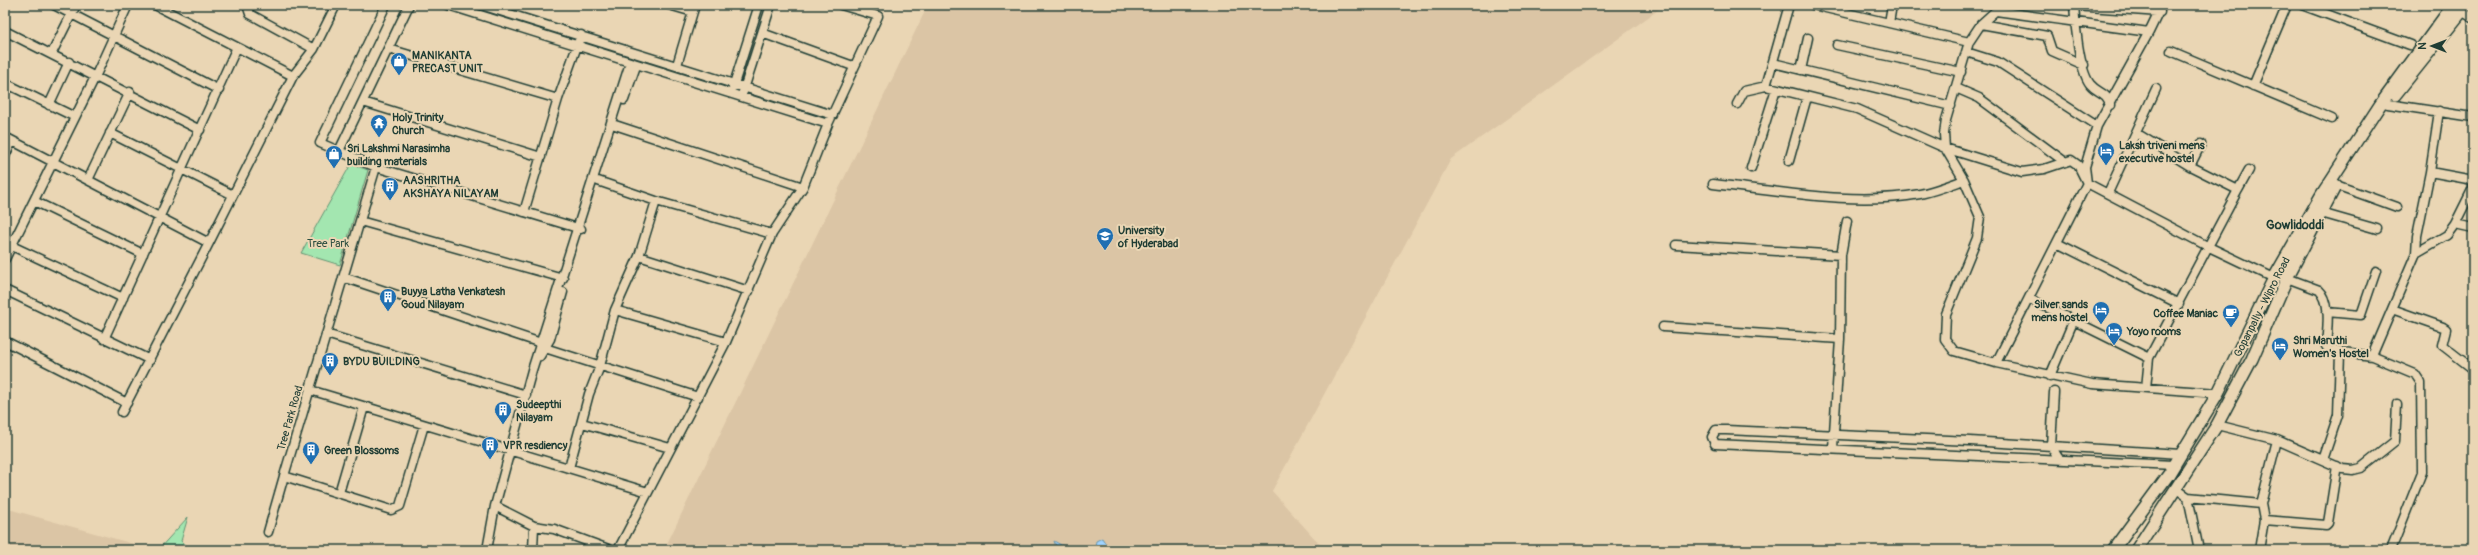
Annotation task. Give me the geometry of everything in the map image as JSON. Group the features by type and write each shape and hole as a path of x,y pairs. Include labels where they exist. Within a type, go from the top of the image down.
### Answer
{"main road":[{"name":"Gopanpally - Wipro Road","path":"2136,550 2217,425 2252,359 2287,278 2336,185 2388,104 2457,6"},
{"name":"Gopanpally - Wipro Road","path":"2113,550 2174,465 2218,393 2240,352 2274,278 2322,194 2376,111 2457,6"},
{"path":"2240,352 2252,359"}],"street":[{"path":"54,5 219,90"},
{"path":"52,53 76,5"},
{"path":"5,259 96,75 128,5"},
{"path":"155,5 293,76"},
{"path":"247,5 250,14 314,49"},
{"path":"122,412 150,360 293,76 314,49 336,5"},
{"path":"386,5 320,143 376,167 579,228"},
{"path":"339,151 409,5"},
{"path":"448,5 828,124"},
{"path":"481,5 833,115"},
{"path":"669,5 694,9 677,65"},
{"path":"731,93 759,5"},
{"path":"741,96 771,5"},
{"path":"618,550 726,342 749,292 772,234 803,187 853,66 878,16 841,5"},
{"path":"1766,86 1789,5"},
{"path":"1812,5 1969,42"},
{"path":"1889,23 1892,5"},
{"path":"2002,5 1981,24 1969,42 1944,134 1945,148 1964,180 1980,217 1977,238 1946,314 1944,339 1954,351 2050,376 2092,384 2218,393"},
{"path":"1996,363 2030,299 2087,183 2085,167 2097,126 2110,105 2150,32 2161,9 2074,5 2078,48 2090,83 2108,97 2110,105"},
{"path":"2253,86 2287,5"},
{"path":"2302,5 2410,45"},
{"path":"2457,6 2473,18"},
{"path":"1996,11 2075,23 2150,32"},
{"path":"1981,24 2047,36 2052,51 2084,65"},
{"path":"5,31 130,92 200,130"},
{"path":"762,33 853,66"},
{"path":"524,212 558,99 581,35"},
{"path":"1802,70 1808,38"},
{"path":"1837,45 1961,72"},
{"path":"104,338 182,171 237,47"},
{"path":"389,49 558,99"},
{"path":"2172,51 2332,119"},
{"path":"1966,52 1998,62 2097,126"},
{"path":"543,346 579,228 633,64 638,54"},
{"path":"49,105 69,62"},
{"path":"1773,63 1951,106"},
{"path":"487,550 495,506 532,370 559,311 579,228 598,181 633,64"},
{"path":"5,83 75,117"},
{"path":"1738,104 1744,91 1766,86 1857,109 1945,148 2022,172 2044,169 2071,160 2078,165 2087,183 2209,247 2274,278"},
{"path":"1956,88 1979,98 2065,162"},
{"path":"1751,168 1776,89"},
{"path":"2108,193 2156,89"},
{"path":"88,180 130,92"},
{"path":"1789,161 1807,97"},
{"path":"363,102 541,156"},
{"path":"2388,104 2473,117"},
{"path":"2372,356 2416,253 2417,236 2430,172 2440,111"},
{"path":"615,125 803,187"},
{"path":"110,133 182,171 233,195"},
{"path":"2136,133 2190,166 2238,190"},
{"path":"5,156 9,139 159,219 209,243"},
{"path":"2190,166 2201,144"},
{"name":"Tree Park Road","path":"268,532 376,167"},
{"path":"2146,388 2149,358 2179,304 2248,170"},
{"path":"2430,172 2473,180"},
{"path":"1713,184 1841,197 1889,198 1921,194 1964,180"},
{"path":"598,181 656,201 772,234"},
{"path":"2336,185 2397,207"},
{"path":"2416,253 2442,239 2455,224 2473,188"},
{"path":"34,201 143,254"},
{"path":"569,468 593,379 600,366 615,310 640,256 656,201"},
{"path":"2321,213 2378,229"},
{"path":"360,221 563,278"},
{"path":"1833,448 1840,339 1841,255 1847,222"},
{"path":"2455,224 2473,228"},
{"path":"2057,243 2179,304"},
{"path":"1676,245 1841,255"},
{"path":"12,246 123,298"},
{"path":"640,256 749,292"},
{"path":"2327,312 2361,315 2376,271"},
{"path":"343,277 600,366 698,397"},
{"path":"2287,278 2319,290 2323,294 2327,312 2326,346 2329,350 2340,353 2372,356 2415,374 2421,383 2422,472 2391,550"},
{"path":"5,290 150,360"},
{"path":"2030,299 2149,358"},
{"path":"2392,309 2446,329 2442,345 2473,369"},
{"path":"615,310 726,342"},
{"path":"2050,376 2074,322"},
{"path":"1663,327 1840,339"},
{"path":"326,334 526,395"},
{"path":"5,341 127,403"},
{"path":"2323,460 2338,415 2340,353"},
{"path":"310,390 648,492"},
{"path":"2054,392 2051,446 2059,459"},
{"path":"2217,425 2278,440 2337,466 2353,470 2361,468 2393,444 2396,437 2397,404"},
{"path":"339,493 364,406"},
{"path":"582,423 670,448"},
{"path":"284,476 391,510 396,509 400,506 424,425"},
{"path":"2174,465 1833,448 1715,444 1712,437 1716,430 1834,434 2181,454"},
{"path":"2259,550 2264,520 2261,504 2278,440"},
{"path":"2264,520 2326,525 2328,523 2337,466"},
{"path":"2175,488 2188,497 2261,504"},
{"path":"2188,497 2199,550"},
{"path":"495,506 534,526 554,529 611,550"},
{"path":"533,550 534,526"}],"shaded area":[{"name":"University of Hyderabad","path":"928,5 1665,5 1451,159 1272,491 1325,550 664,550"},
{"path":"5,508 155,550 5,550"}],"green space":[{"name":"Tree Park","path":"351,164 368,170 340,265 301,253"},
{"path":"188,517 181,541 189,550 158,550"}],"water":[{"path":"1102,538 1110,550 1094,550 1096,541"},
{"path":"1054,541 1070,550 1057,550"}],"place":[{"name":"MANIKANTA PRECAST UNIT","path":"399,76"},
{"name":"Holy Trinity Church","path":"379,138"},
{"name":"Laksh triveni mens executive hostel","path":"2106,166"},
{"name":"Sri Lakshmi Narasimha building materials","path":"334,169"},
{"name":"AASHRITHA AKSHAYA NILAYAM","path":"390,201"},
{"name":"University of Hyderabad","path":"1105,251"},
{"name":"Buyya Latha Venkatesh Goud Nilayam","path":"388,312"},
{"name":"Silver sands mens hostel","path":"2101,325"},
{"name":"Coffee Maniac","path":"2231,328"},
{"name":"Yoyo rooms","path":"2114,346"},
{"name":"Shri Maruthi Women's Hostel","path":"2280,361"},
{"name":"BYDU BUILDING","path":"330,376"},
{"name":"Sudeepthi Nilayam","path":"503,425"},
{"name":"VPR resdiency","path":"490,460"},
{"name":"Green Blossoms","path":"311,465"}],"district":[{"name":"Gowlidoddi","path":"2295,225"}]}
